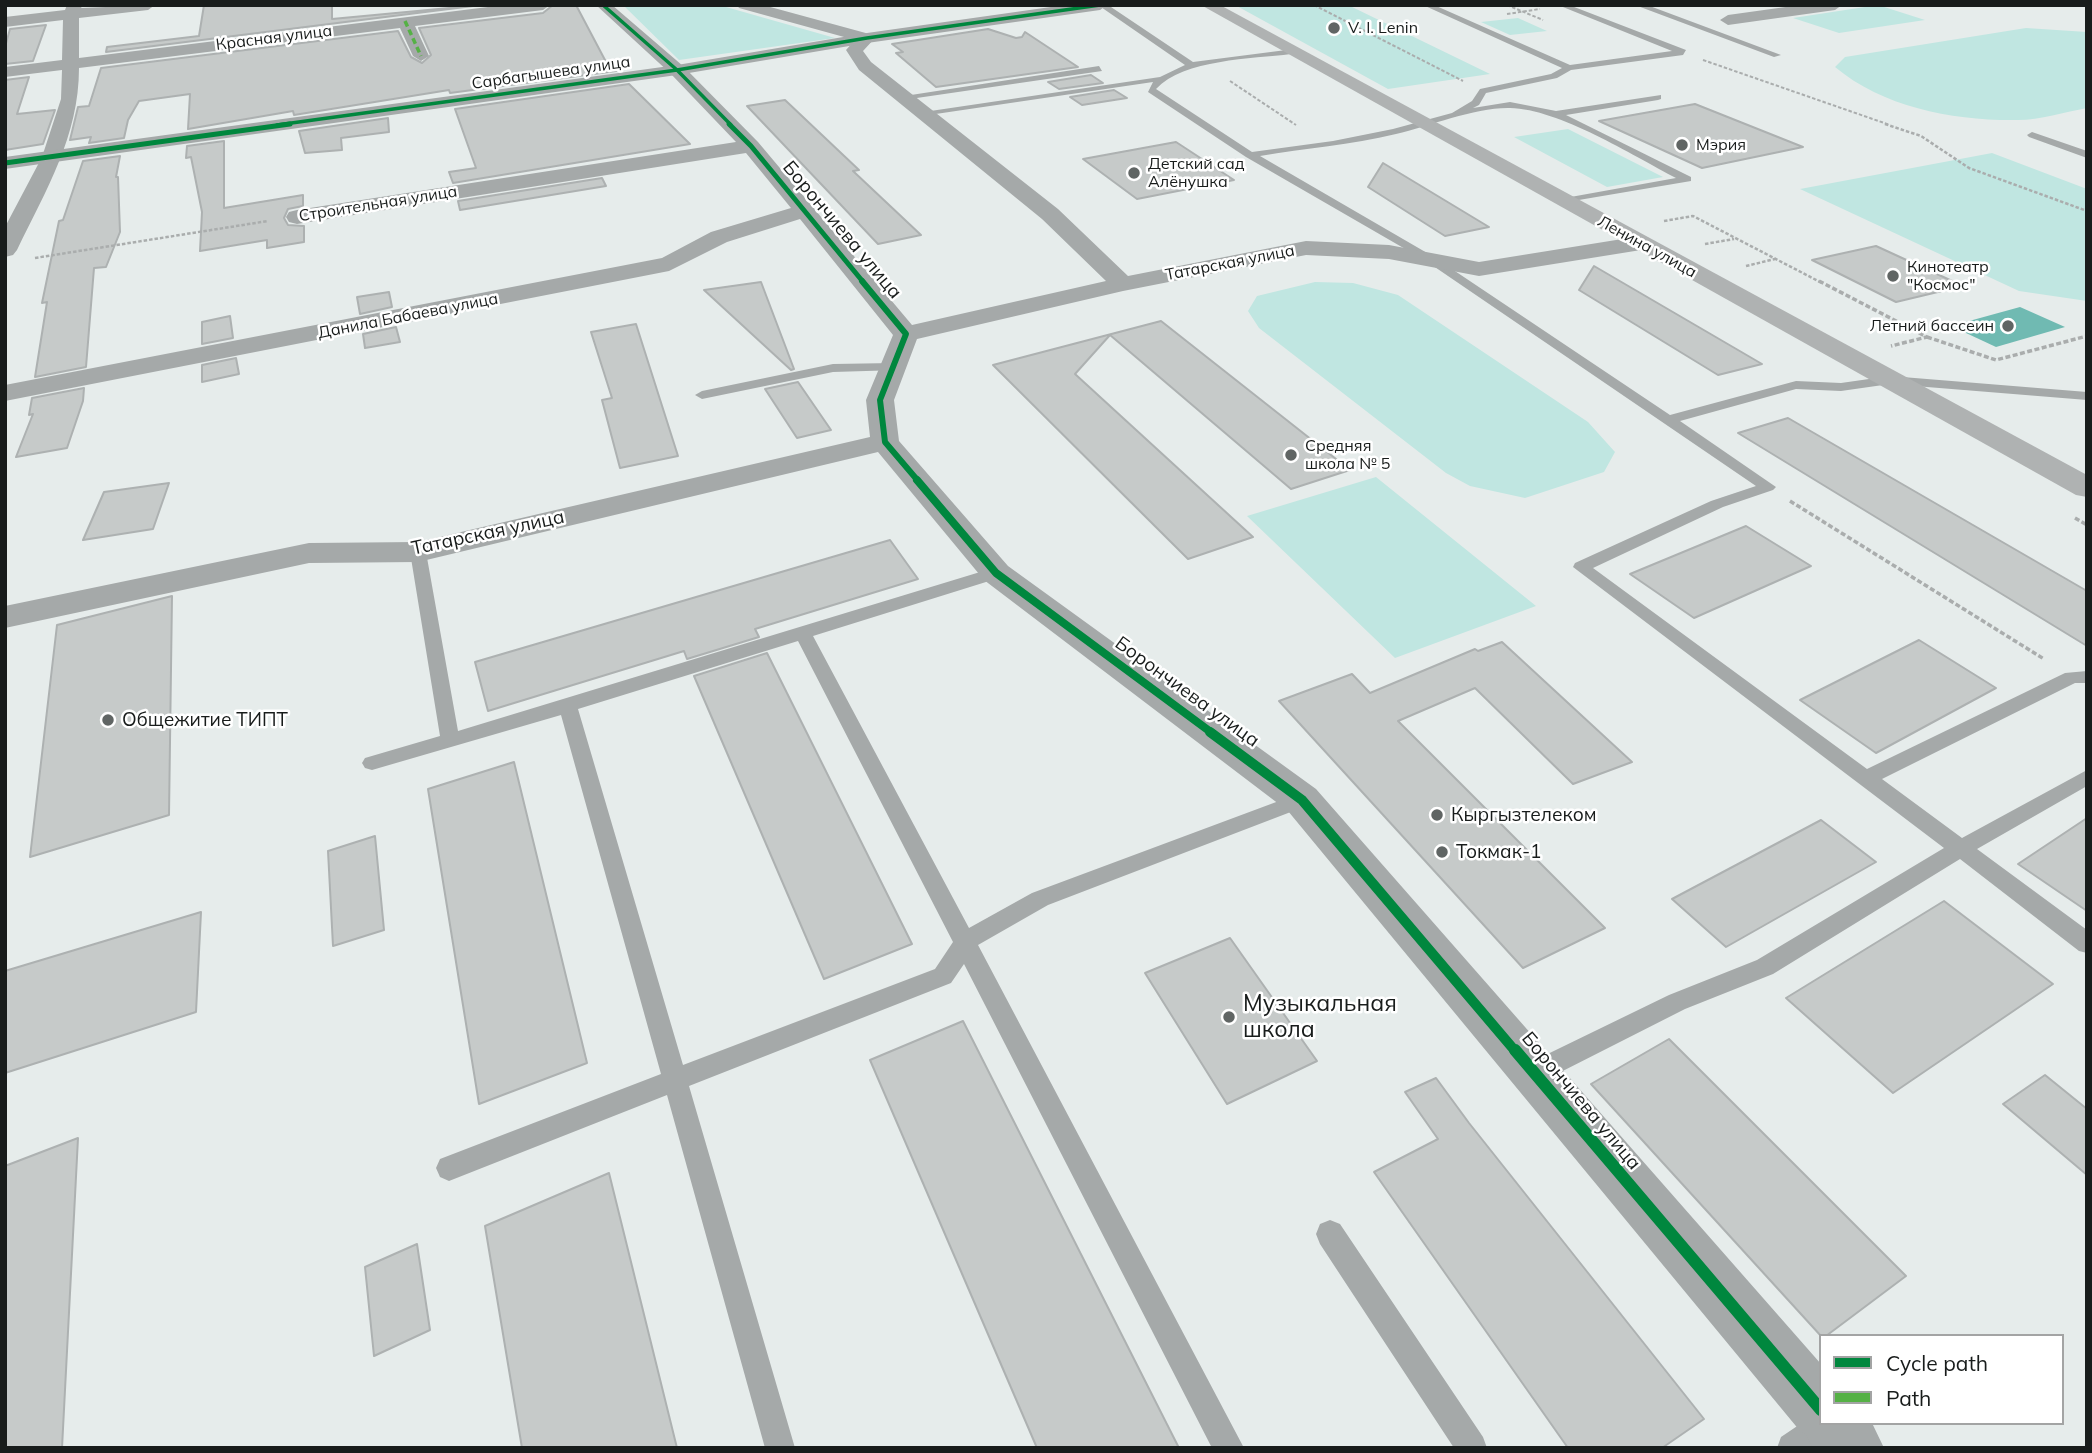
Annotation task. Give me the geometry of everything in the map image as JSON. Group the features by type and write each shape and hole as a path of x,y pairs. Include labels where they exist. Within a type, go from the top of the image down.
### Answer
{"main road":[{"name":"Ленина улица","path":"1208,5 2087,488"}],"street":[{"path":"5,22 73,10 148,5"},
{"name":"Красная улица","path":"5,72 543,5"},
{"name":"Борончиева улица","path":"603,5 677,69 751,146 803,211 900,350"},
{"path":"744,5 867,38"},
{"name":"Сарбагышева улица","path":"5,163 677,69 867,38 1101,5"},
{"path":"1728,20 1835,5"},
{"path":"5,250 52,157 70,99 69,64 73,10"},
{"path":"405,21 421,55"},
{"path":"867,38 854,50 865,66 1050,214 1123,284"},
{"name":"Строительная улица","path":"297,217 751,146"},
{"name":"Данила Бабаева улица","path":"5,393 669,264 719,237 803,211"},
{"name":"Татарская улица","path":"900,350 1123,284 1306,248 1389,252 1479,269 1641,243"},
{"path":"885,442 880,400 900,350"},
{"name":"Борончиева улица","path":"885,442 996,573 1302,800 1819,1408"},
{"name":"Татарская улица","path":"5,617 309,553 418,552 885,442"},
{"path":"1834,1425 1853,1448"}],"lane":[{"path":"1101,5 1191,65"},
{"path":"1427,5 1569,68"},
{"path":"1639,5 1777,55"},
{"path":"1563,6 1683,52"},
{"path":"922,113 1158,79 1181,73 1191,65 1292,51"},
{"path":"1455,115 1476,103 1483,90 1554,76 1569,68 1683,52"},
{"path":"903,97 1099,69"},
{"path":"1158,79 1151,90 1251,155 1430,259 1769,487"},
{"path":"1556,114 1658,97"},
{"path":"1251,155 1345,142 1510,104 1556,114 1687,179 1565,201"},
{"path":"2032,135 2087,155"},
{"path":"702,395 833,368 900,350"},
{"path":"1667,420 1796,385 1841,387 1889,380 2087,396"},
{"path":"1769,487 1717,504 1581,567 2087,944"},
{"path":"418,552 450,740"},
{"path":"372,763 568,706 996,573"},
{"path":"802,632 1229,1448"},
{"path":"1866,778 2079,677"},
{"path":"568,706 780,1448"},
{"path":"1534,1073 1677,1002 1765,967 1961,848 2087,777"},
{"path":"449,1168 943,976 965,941 1040,899 1302,800"},
{"path":"1330,1234 1472,1448"},
{"path":"1792,1448 1822,1425"}],"path":[{"path":"1314,5 1483,90"},
{"path":"1461,20 1563,6"},
{"path":"1683,52 1761,82 1921,136 1969,168 2087,211"},
{"path":"1655,223 1693,216 1927,337 1996,360 2087,336"},
{"path":"1698,246 1737,238"},
{"path":"1738,267 1776,259"},
{"path":"1886,347 1927,337"},
{"path":"1769,487 2079,677"}],"shaded area":[{"path":"623,5 719,5 835,38 679,60"},
{"path":"1235,5 1348,5 1490,74 1388,89"},
{"path":"1878,5 1925,20 1839,33 1793,18"},
{"path":"1518,18 1547,31 1510,35 1481,22"},
{"path":"2026,28 2087,32 2087,108 2026,120 1994,120 1945,114 1921,109 1875,93 1835,67 1845,57"},
{"path":"1568,129 1663,177 1607,187 1514,137"},
{"path":"1992,153 2087,189 2087,301 2019,291 1800,189"},
{"path":"1315,282 1353,283 1398,295 1588,422 1615,452 1604,472 1525,498 1470,486 1446,473 1259,328 1248,311 1257,296"},
{"path":"1376,477 1536,606 1395,658 1247,516"}],"water":[{"name":"Летний бассеин","path":"2020,307 2065,327 1996,347 1951,326"}],"building":[{"path":"204,5 332,5 332,19 481,5 106,52 107,47 199,36"},
{"path":"553,5 576,5 605,60 616,71 450,93 449,90 294,115 293,111 188,129 190,94 139,101 128,120 124,138 89,143 91,137 70,140 78,107 89,106 101,68 398,31 411,57 422,63 431,55 419,28 543,13"},
{"path":"46,25 33,61 5,64 5,47 10,29"},
{"path":"988,29 1016,38 1022,37 1025,32 1078,67 936,87 896,53 903,52 892,44"},
{"path":"1091,75 1103,83 1059,89 1048,82"},
{"path":"29,77 17,114 55,110 43,144 5,150 5,80"},
{"path":"629,84 690,144 453,183 449,172 476,168 455,109"},
{"path":"1114,90 1127,98 1082,105 1070,97"},
{"path":"785,100 859,170 853,171 921,235 878,244 747,106"},
{"path":"1695,104 1803,147 1702,168 1599,121"},
{"path":"388,118 389,132 341,138 342,150 305,153 299,131"},
{"path":"224,141 224,208 303,195 303,206 288,209 284,218 288,225 304,226 304,242 267,248 267,240 200,251 202,212 191,157 186,158 187,146"},
{"name":"Детский сад Алёнушка","path":"1176,142 1234,180 1137,199 1083,159"},
{"path":"120,156 116,177 120,232 106,267 94,268 86,367 35,377 47,302 42,303 59,221 63,220 83,161"},
{"path":"1383,163 1489,227 1445,236 1368,187"},
{"path":"602,178 606,186 460,210 458,201"},
{"name":"Кинотеатр \"Космос\"","path":"1876,246 1963,286 1896,302 1812,260"},
{"path":"1594,266 1762,364 1718,375 1579,290"},
{"path":"761,282 794,369 791,370 704,290"},
{"path":"389,292 392,307 360,314 357,297"},
{"path":"230,316 233,338 202,344 202,322"},
{"name":"Средняя школа № 5","path":"1161,321 1350,470 1291,489 1110,335 1075,374 1253,537 1188,559 993,365"},
{"path":"636,324 678,456 620,468 602,400 612,398 591,332"},
{"path":"396,327 400,342 365,348 363,334"},
{"path":"236,358 239,374 202,382 202,365"},
{"path":"798,382 831,430 797,438 765,389"},
{"path":"84,388 83,401 67,448 16,457 33,414 29,415 32,398"},
{"path":"1788,418 2087,591 2087,646 1738,433"},
{"path":"169,483 153,529 83,540 104,492"},
{"path":"1746,526 1811,566 1694,618 1630,574"},
{"path":"890,540 918,579 755,629 759,637 687,659 684,651 488,711 475,662"},
{"name":"Общежитие ТИПТ","path":"172,596 169,815 30,857 57,625"},
{"path":"1919,640 1996,688 1876,753 1800,700"},
{"name":"Кыргызтелеком","path":"1502,642 1632,762 1573,784 1475,688 1398,721 1605,928 1523,968 1279,701 1352,674 1370,693 1475,649 1478,651"},
{"path":"767,653 912,944 824,979 694,676"},
{"path":"514,762 587,1063 479,1104 428,789"},
{"path":"2087,818 2087,911 2018,864"},
{"path":"1821,820 1876,862 1726,947 1672,899"},
{"path":"375,836 384,930 333,946 328,851"},
{"path":"1944,901 2053,984 1893,1093 1786,998"},
{"path":"201,912 196,1012 5,1073 5,971"},
{"name":"Музыкальная школа","path":"1230,938 1317,1061 1227,1104 1145,973"},
{"path":"963,1021 1179,1448 1037,1448 870,1060"},
{"path":"1669,1039 1906,1276 1829,1334 1819,1334 1591,1084"},
{"path":"2045,1075 2087,1109 2087,1175 2003,1104"},
{"path":"1436,1078 1704,1419 1662,1448 1568,1448 1374,1172 1438,1139 1405,1092"},
{"path":"78,1138 62,1448 5,1448 5,1166"},
{"path":"609,1173 677,1448 522,1448 485,1226"},
{"path":"417,1244 430,1330 374,1356 365,1267"}],"marked path":[{"path":"405,21 421,56"}],"cycle path":[{"path":"603,5 677,70 751,146 906,334 880,400 885,442 996,573 1302,800 1819,1408"},
{"path":"5,163 677,70 867,38 1100,5"}],"place":[{"name":"V. I. Lenin","path":"1334,28"},
{"name":"Мэрия","path":"1682,145"},
{"name":"Детский сад Алёнушка","path":"1134,173"},
{"name":"Кинотеатр \"Космос\"","path":"1893,276"},
{"name":"Летний бассеин","path":"2008,326"},
{"name":"Средняя школа № 5","path":"1291,455"},
{"name":"Общежитие ТИПТ","path":"108,720"},
{"name":"Кыргызтелеком","path":"1437,815"},
{"name":"Токмак-1","path":"1442,852"},
{"name":"Музыкальная школа","path":"1229,1017"}]}
